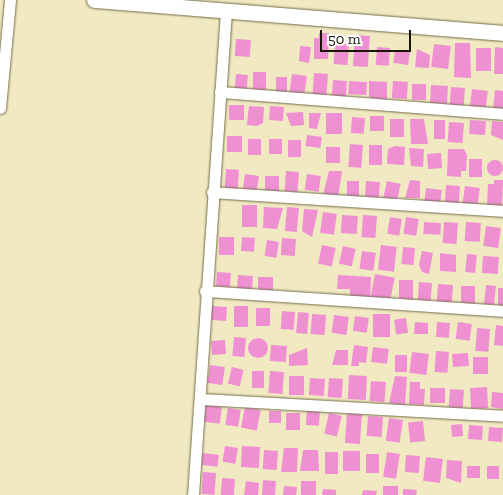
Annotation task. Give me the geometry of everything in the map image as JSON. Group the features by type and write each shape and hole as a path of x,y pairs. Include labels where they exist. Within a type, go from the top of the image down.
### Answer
{"street":[{"path":"0,108 10,0"},
{"path":"94,0 503,33"},
{"path":"193,495 202,399 205,291 226,11"},
{"path":"220,92 503,114"},
{"path":"212,192 503,211"},
{"path":"205,291 503,312"},
{"path":"202,399 503,416"}],"building":[{"path":"319,33 329,33 328,59 314,59 314,38 319,38"},
{"path":"355,35 370,36 368,67 353,66"},
{"path":"236,39 251,40 250,57 235,56"},
{"path":"335,43 349,44 348,65 334,64"},
{"path":"455,43 470,43 471,78 454,77"},
{"path":"434,44 451,46 448,69 431,67"},
{"path":"300,46 311,47 309,63 299,61"},
{"path":"377,47 390,48 389,66 376,65"},
{"path":"495,47 503,48 503,74 494,74"},
{"path":"476,48 491,48 491,71 476,71"},
{"path":"417,49 430,55 429,68 415,67"},
{"path":"395,50 410,52 408,65 393,63"},
{"path":"253,72 266,72 266,91 253,91"},
{"path":"314,73 328,74 326,98 312,97"},
{"path":"236,74 248,75 247,90 235,89"},
{"path":"292,74 307,76 304,96 289,94"},
{"path":"276,77 287,77 287,93 276,93"},
{"path":"333,80 347,81 346,99 332,98"},
{"path":"349,81 367,82 366,95 348,94"},
{"path":"369,81 387,82 387,102 369,97"},
{"path":"393,81 408,82 407,99 392,98"},
{"path":"412,84 426,84 426,100 412,100"},
{"path":"431,85 448,86 447,104 430,103"},
{"path":"451,87 465,88 464,108 450,107"},
{"path":"472,89 488,91 485,111 470,109"},
{"path":"495,90 503,91 503,110 493,108"},
{"path":"229,105 244,105 244,120 229,120"},
{"path":"249,106 264,107 263,123 257,126 247,125"},
{"path":"270,106 284,107 283,121 269,120"},
{"path":"303,112 304,125 291,126 286,113"},
{"path":"309,113 321,113 317,129 309,128"},
{"path":"326,113 342,113 342,134 326,134"},
{"path":"370,116 384,116 384,131 370,131"},
{"path":"352,117 365,118 364,134 351,133"},
{"path":"390,119 404,119 404,137 390,137"},
{"path":"410,119 424,119 428,144 411,144"},
{"path":"434,120 445,120 445,139 434,139"},
{"path":"470,120 486,121 485,135 469,134"},
{"path":"492,121 503,122 503,140 491,135"},
{"path":"449,122 464,123 463,143 448,142"},
{"path":"307,135 322,137 320,148 305,146"},
{"path":"227,136 242,136 242,152 227,152"},
{"path":"248,139 261,139 261,155 248,155"},
{"path":"269,139 282,139 282,154 269,154"},
{"path":"288,140 301,140 301,157 288,157"},
{"path":"350,144 363,145 361,168 348,167"},
{"path":"369,145 382,145 382,165 369,165"},
{"path":"395,146 405,147 404,165 387,164 388,149"},
{"path":"326,147 340,147 340,163 326,163"},
{"path":"409,148 424,149 423,167 411,166"},
{"path":"448,149 464,149 467,155 466,171 461,171 461,177 447,176"},
{"path":"441,153 442,168 428,169 427,154"},
{"path":"469,159 482,159 482,177 469,177"},
{"path":"492,160 498,160 503,165 501,174 492,176 487,171 487,165"},
{"path":"226,169 239,170 238,189 225,188"},
{"path":"286,171 299,172 298,192 285,191"},
{"path":"329,171 342,171 338,198 323,195"},
{"path":"245,174 259,176 257,191 243,189"},
{"path":"307,174 321,176 319,192 305,190"},
{"path":"265,176 279,176 279,192 265,192"},
{"path":"410,180 420,181 420,198 405,198"},
{"path":"494,180 503,180 502,205 487,205 488,184 494,184"},
{"path":"347,181 359,181 359,198 347,198"},
{"path":"366,181 380,182 379,201 365,200"},
{"path":"387,181 401,184 397,202 383,199"},
{"path":"446,185 460,186 459,204 445,203"},
{"path":"465,186 480,188 477,207 462,205"},
{"path":"426,188 442,190 440,203 424,201"},
{"path":"242,205 257,205 257,227 242,227"},
{"path":"264,207 283,208 277,229 263,228"},
{"path":"287,207 299,208 297,232 285,231"},
{"path":"304,209 318,210 312,237 302,231"},
{"path":"323,212 337,214 334,235 320,233"},
{"path":"342,215 358,216 357,234 341,233"},
{"path":"363,215 377,216 375,238 361,237"},
{"path":"390,217 402,219 399,236 387,234"},
{"path":"406,217 419,219 416,236 403,234"},
{"path":"424,222 441,223 440,235 423,234"},
{"path":"444,222 458,223 457,244 443,243"},
{"path":"466,222 481,223 480,242 465,241"},
{"path":"486,226 501,228 498,248 483,246"},
{"path":"219,237 234,237 234,255 219,255"},
{"path":"242,237 255,238 254,252 241,251"},
{"path":"282,238 296,239 295,256 281,255"},
{"path":"267,240 279,242 276,258 264,256"},
{"path":"322,245 336,248 332,266 318,264"},
{"path":"381,245 397,247 394,272 378,270"},
{"path":"343,246 356,249 352,266 339,264"},
{"path":"403,247 415,248 413,265 402,264"},
{"path":"362,251 376,253 373,271 359,269"},
{"path":"422,251 433,253 429,274 422,272 419,265"},
{"path":"440,253 456,255 456,272 440,271"},
{"path":"467,254 477,255 475,273 465,272"},
{"path":"483,256 499,257 498,274 482,273"},
{"path":"217,272 231,273 230,287 216,286"},
{"path":"375,274 395,278 389,304 370,301"},
{"path":"238,275 253,276 252,292 237,291"},
{"path":"338,275 371,277 370,300 350,299 350,289 337,289"},
{"path":"258,277 273,277 273,292 258,292"},
{"path":"399,280 413,280 413,302 399,302"},
{"path":"419,282 432,283 431,304 418,303"},
{"path":"438,284 453,285 451,306 437,305"},
{"path":"486,285 496,286 494,305 484,304"},
{"path":"461,286 475,286 475,306 461,306"},
{"path":"498,288 503,288 503,309 498,309"},
{"path":"212,306 227,307 226,321 211,320"},
{"path":"234,306 248,306 248,327 234,327"},
{"path":"256,308 270,308 270,326 256,326"},
{"path":"282,311 295,312 294,330 281,329"},
{"path":"298,312 309,313 307,334 296,333"},
{"path":"312,314 326,315 325,335 311,334"},
{"path":"373,314 390,314 390,337 373,337"},
{"path":"334,315 349,317 346,335 331,333"},
{"path":"355,316 369,318 367,333 353,331"},
{"path":"406,318 408,333 396,335 394,320"},
{"path":"415,322 428,323 428,334 414,334"},
{"path":"437,322 450,323 449,338 436,337"},
{"path":"458,322 472,324 469,341 456,339"},
{"path":"496,325 503,326 503,346 494,345"},
{"path":"477,328 490,329 488,352 475,351"},
{"path":"234,337 246,338 244,357 232,356"},
{"path":"258,338 265,341 268,348 265,355 258,358 251,355 248,348 251,341"},
{"path":"225,340 226,354 212,355 211,341"},
{"path":"271,345 287,346 286,362 270,361"},
{"path":"354,345 368,347 366,363 359,362 359,366 351,366"},
{"path":"373,347 389,349 387,364 371,362"},
{"path":"307,348 308,365 289,366 289,355"},
{"path":"336,350 348,350 348,365 332,365"},
{"path":"436,351 449,352 448,373 435,372"},
{"path":"412,352 429,354 426,375 409,373"},
{"path":"468,353 469,366 453,367 452,354"},
{"path":"395,355 407,355 407,372 395,372"},
{"path":"473,357 488,357 488,374 473,374"},
{"path":"210,365 225,367 222,385 207,383"},
{"path":"232,367 244,370 240,386 228,383"},
{"path":"252,371 264,371 264,388 252,388"},
{"path":"270,371 284,372 282,394 268,393"},
{"path":"349,375 367,376 366,400 348,399"},
{"path":"289,376 304,376 304,395 289,395"},
{"path":"395,376 407,377 405,405 389,403"},
{"path":"310,378 325,379 324,396 309,395"},
{"path":"329,378 343,379 342,398 328,397"},
{"path":"371,381 386,382 385,402 370,401"},
{"path":"410,382 420,382 420,389 425,389 424,405 409,404"},
{"path":"487,387 488,408 471,409 470,388"},
{"path":"430,388 445,388 445,403 430,403"},
{"path":"450,389 464,390 463,408 449,407"},
{"path":"492,392 503,393 503,409 491,407"},
{"path":"206,405 222,407 220,424 204,422"},
{"path":"245,407 261,410 257,431 241,428"},
{"path":"228,408 241,410 238,427 225,425"},
{"path":"307,409 320,410 319,426 306,425"},
{"path":"269,411 281,411 281,423 269,423"},
{"path":"286,413 300,413 300,430 286,430"},
{"path":"329,413 342,416 337,436 324,433"},
{"path":"347,413 362,414 360,444 345,443"},
{"path":"368,416 383,417 382,437 367,436"},
{"path":"389,418 403,420 400,443 386,441"},
{"path":"423,421 425,441 410,442 408,423"},
{"path":"462,424 463,436 452,437 451,425"},
{"path":"469,425 483,426 482,440 468,439"},
{"path":"489,427 503,428 502,442 488,441"},
{"path":"225,446 238,448 235,464 222,462"},
{"path":"242,446 260,447 259,468 241,467"},
{"path":"284,448 298,448 297,472 281,472"},
{"path":"264,450 278,451 277,470 263,469"},
{"path":"303,450 318,450 319,471 300,471"},
{"path":"343,451 360,451 360,471 343,471"},
{"path":"325,452 338,452 338,474 325,474"},
{"path":"387,452 400,454 396,479 383,477"},
{"path":"203,453 219,455 217,467 202,465"},
{"path":"366,454 379,454 379,473 366,473"},
{"path":"406,455 420,456 419,473 405,472"},
{"path":"426,457 443,459 440,483 423,481"},
{"path":"447,460 462,461 461,483 446,478"},
{"path":"467,466 480,466 480,478 467,478"},
{"path":"487,466 499,466 499,479 487,479"},
{"path":"203,472 216,473 214,495 201,494"},
{"path":"222,478 235,479 234,495 221,495"},
{"path":"263,480 276,481 275,495 262,495"},
{"path":"246,481 259,483 258,495 244,495"},
{"path":"301,481 316,481 316,495 301,495"},
{"path":"284,486 297,487 296,495 283,495"},
{"path":"383,486 398,486 398,495 383,495"},
{"path":"323,489 336,490 336,495 322,495"},
{"path":"403,489 417,490 416,495 403,495"},
{"path":"363,490 377,491 376,495 362,495"}]}
